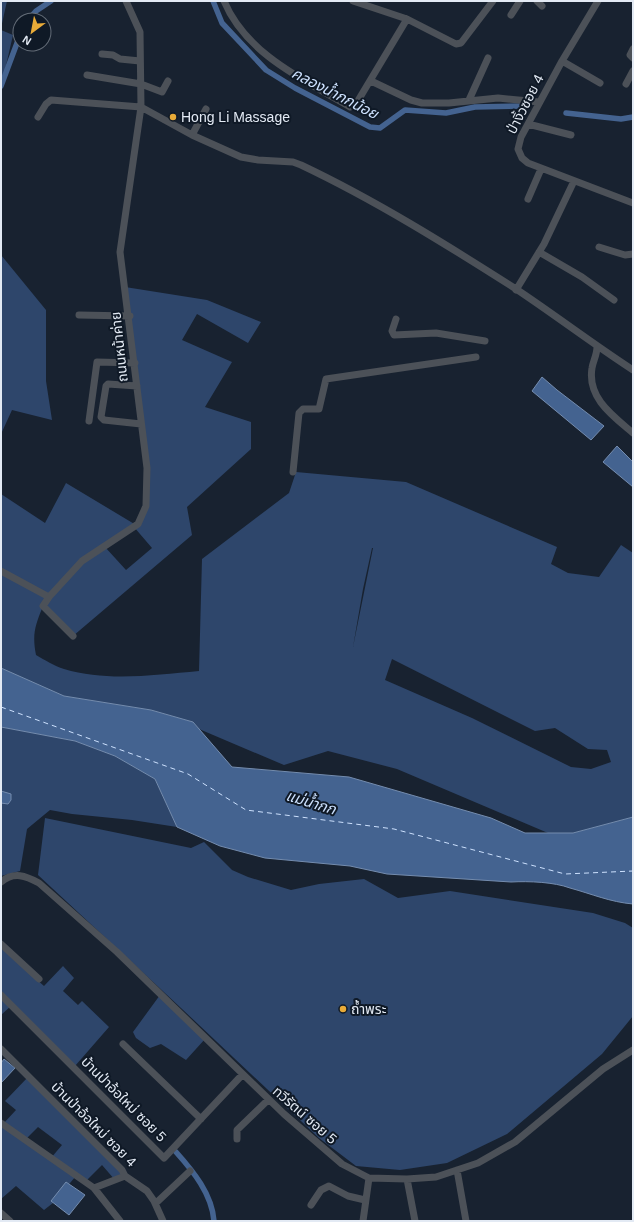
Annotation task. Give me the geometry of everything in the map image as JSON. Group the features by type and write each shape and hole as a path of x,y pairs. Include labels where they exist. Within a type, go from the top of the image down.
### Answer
{"street":[{"path":"224,1 237,24 267,56 350,107 356,104 407,20"},
{"path":"353,1 407,20 456,44 461,43 493,1"},
{"path":"511,15 520,1"},
{"name":"ป่างิ้วซอย 4","path":"598,1 539,102 521,137 518,149 522,158 528,163 633,203"},
{"name":"ถนนหน้าค่าย","path":"49,597 82,561 138,524 146,506 147,468 130,316 120,252 141,107 140,32 127,3"},
{"path":"633,49 630,55 633,58"},
{"path":"102,54 113,55 120,59 140,61"},
{"path":"469,100 488,58"},
{"path":"562,61 600,83"},
{"path":"626,84 633,71"},
{"path":"87,75 141,84 162,92 168,81"},
{"path":"371,81 411,100 422,103 498,98 539,102"},
{"path":"38,117 46,104 51,100 141,107 192,135 241,157 258,160 293,162 313,170 409,224 516,290 633,370"},
{"path":"192,135 206,109"},
{"path":"528,124 571,135"},
{"path":"528,199 541,169"},
{"path":"516,290 539,252 574,181"},
{"path":"600,247 625,255 633,254"},
{"path":"539,252 582,277 614,300"},
{"path":"79,315 130,316"},
{"path":"396,319 392,332 394,335 436,333 485,342"},
{"path":"598,347 592,368 594,390 606,410 633,433"},
{"path":"293,472 299,413 303,409 319,409 326,379 476,357"},
{"path":"89,421 97,362 135,363"},
{"path":"137,386 108,384 106,386 101,417 104,420 141,424"},
{"path":"1,571 49,597 43,606 73,636"},
{"name":"ทวีรัตน์ ซอย 5","path":"1,882 8,876 25,876 39,883 117,952 268,1100 342,1164 369,1178 408,1179 436,1177 478,1163 515,1142 603,1069 633,1050"},
{"path":"1,944 40,979"},
{"name":"บ้านป่าอ้อใหม่ ซอย 5","path":"1,995 164,1158 242,1075"},
{"path":"124,1044 201,1119"},
{"name":"บ้านป่าอ้อใหม่ ซอย 4","path":"1,1049 122,1170 125,1176 147,1191 156,1203 163,1221"},
{"path":"237,1139 237,1130 268,1100"},
{"path":"1,1123 94,1188 120,1221"},
{"path":"458,1170 466,1221"},
{"path":"156,1203 190,1171"},
{"path":"94,1188 125,1176"},
{"path":"363,1221 369,1178"},
{"path":"408,1179 415,1221"},
{"path":"311,1205 321,1190 329,1186 348,1196 366,1200"},
{"path":"1,1213 10,1221"}],"shaded area":[{"path":"1,1 7,1 1,28"},
{"path":"1,30 12,35 12,39 1,87"},
{"path":"1,255 46,310 46,381 52,420 12,410 1,434"},
{"path":"125,287 207,300 261,322 248,343 197,314 182,340 232,362 205,407 251,422 251,449 187,507 192,535 73,636 43,606 35,630 34,641 36,655 50,663 64,669 80,673 114,676 148,676 199,671 202,559 289,493 296,472 406,482 557,547 551,564 568,573 599,577 621,545 633,553 633,817 573,833 548,833 397,769 328,751 284,765 199,729 193,722 151,710 64,696 1,668 1,494 45,523 66,483 136,525 138,524 147,489","holes":["134,527 152,548 126,570 105,547","373,548 353,647 363,589","392,659 535,731 555,728 588,749 607,750 611,762 591,769 571,767 472,718 385,680"]},
{"path":"1,727 75,741 115,756 155,779 177,827 50,810 27,829 20,871 1,876"},
{"path":"45,818 191,848 204,842 232,870 248,877 291,890 319,884 364,879 398,898 450,891 593,913 625,923 633,928 633,1016 602,1054 507,1134 447,1163 400,1170 356,1166 319,1138 38,875"},
{"path":"1,948 44,986 63,966 74,978 63,991 78,1005 82,1001 109,1027 75,1066 12,1005 1,1015"},
{"path":"160,995 205,1039 186,1060 161,1044 150,1048 136,1038 133,1032"},
{"path":"29,1076 125,1173 115,1180 102,1165 85,1182 76,1176 53,1203 44,1210 16,1186 1,1199 1,1123 3,1124 16,1110 5,1101","holes":["38,1127 62,1145 51,1158 25,1140"]}],"water":[{"path":"542,377 604,426 591,440 532,391"},
{"path":"617,446 633,462 633,487 603,462"},
{"name":"แม่น้ำกก","path":"1,668 64,696 151,710 193,722 232,767 349,777 491,818 525,833 573,833 633,817 633,904 609,900 564,886 549,883 387,874 350,866 265,858 220,846 177,827 155,779 115,756 75,741 1,727"},
{"path":"1,791 11,794 11,800 8,804 1,803"},
{"path":"4,1059 15,1068 1,1083 1,1063"},
{"path":"66,1182 85,1195 69,1215 51,1201"}],"waterway":[{"name":"คลองน้ำกกน้อย","path":"35,12 51,1"},
{"name":"คลองน้ำกกน้อย","path":"213,1 222,23 266,70 295,88 370,127 380,128 405,110 446,113 475,107 525,106"},
{"name":"คลองน้ำกกน้อย","path":"1,86 14,52"},
{"name":"คลองน้ำกกน้อย","path":"566,113 621,119 633,117"},
{"path":"176,1152 189,1167 206,1192 214,1221"}],"ferry route":[{"path":"1,707 188,774 246,810 394,829 565,874 633,871"}],"place":[{"name":"Hong Li Massage","path":"173,117"},
{"name":"ถ้ำพระ","path":"343,1009"}]}
